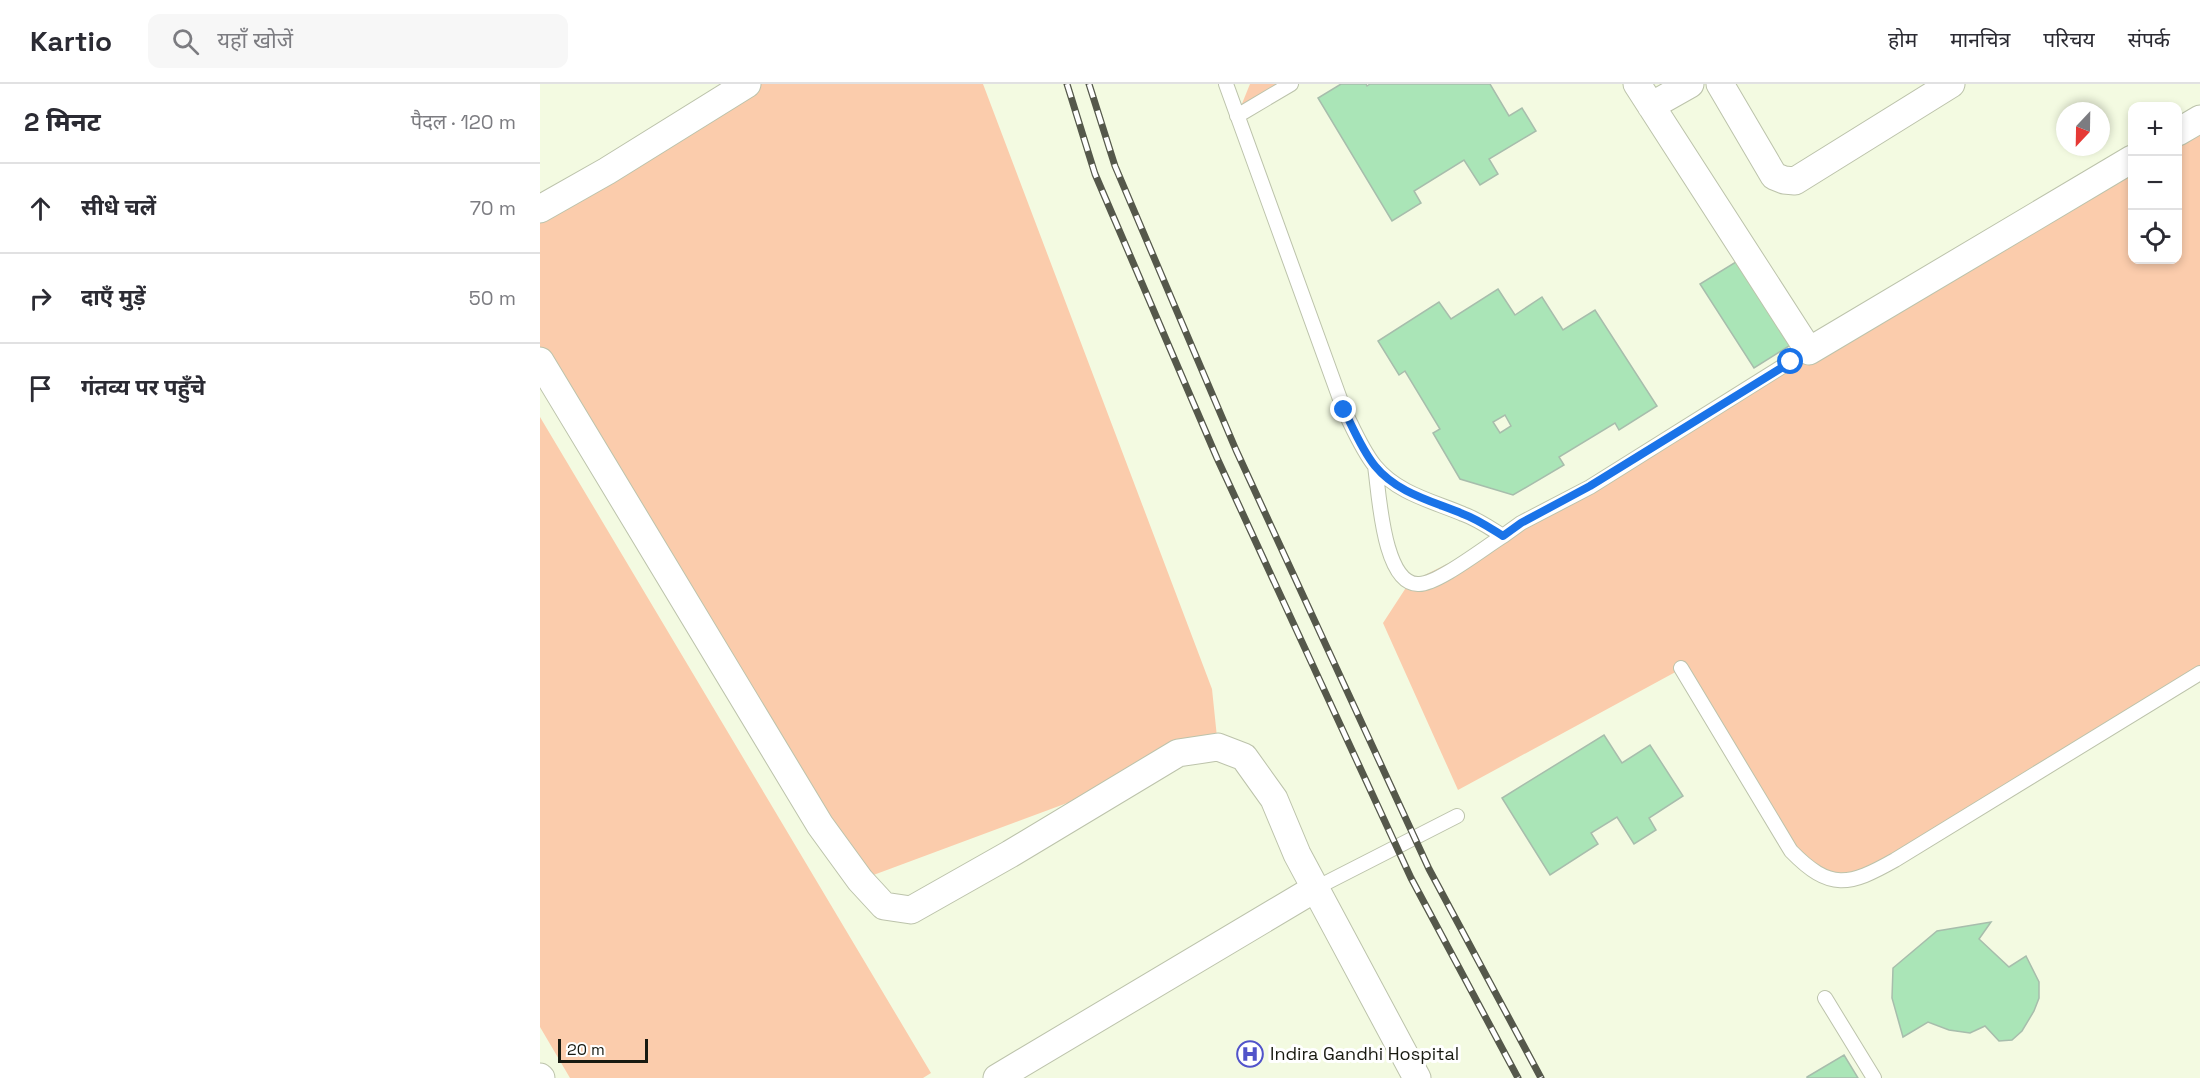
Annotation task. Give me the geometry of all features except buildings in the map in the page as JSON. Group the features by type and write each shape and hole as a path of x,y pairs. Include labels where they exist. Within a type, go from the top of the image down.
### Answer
{"street":[{"path":"540,208 607,171 747,84"},
{"path":"1690,84 1644,95 1809,351 2128,162"},
{"path":"1720,84 1774,176 1784,180 1795,180 1951,84"},
{"path":"2182,130 2200,119"},
{"path":"540,361 820,825 860,880 884,906 911,910 1010,854 1178,753 1218,747 1244,757 1274,799 1297,854 1417,1078"},
{"path":"997,1078 1316,888"}],"lane":[{"path":"1226,84 1344,410 1357,437 1375,466 1396,485 1426,500 1465,514 1503,536"},
{"path":"1237,116 1290,84"},
{"path":"1375,466 1389,554 1399,576 1409,583 1420,585 1436,578 1521,523 1590,486 1791,362"},
{"path":"1681,668 1791,851 1809,869 1826,878 1840,881 1870,874 2200,673"},
{"path":"1316,888 1457,816"},
{"path":"1825,998 1874,1078"}],"shaded area":[{"path":"745,84 983,84 1212,689 1218,747 860,880 540,359 540,206"},
{"path":"1250,84 1291,84 1237,116"},
{"path":"2200,115 2200,675 1857,878 1809,869 1681,669 1458,790 1383,623 1409,583 1503,536 2128,157 2128,264 2182,264 2182,126"},
{"path":"540,417 931,1073 923,1078 570,1078 540,1027"}],"railway":[{"path":"1067,84 1095,174 1217,458 1411,878 1518,1078"},
{"path":"1089,84 1115,166 1236,450 1429,869 1541,1078"}],"place":[{"name":"Indira Gandhi Hospital","path":"1250,1054"}],"route":[{"path":"1344,410 1375,466 1396,485 1426,500 1465,514 1503,536 1521,523 1590,486 1791,362"}]}
